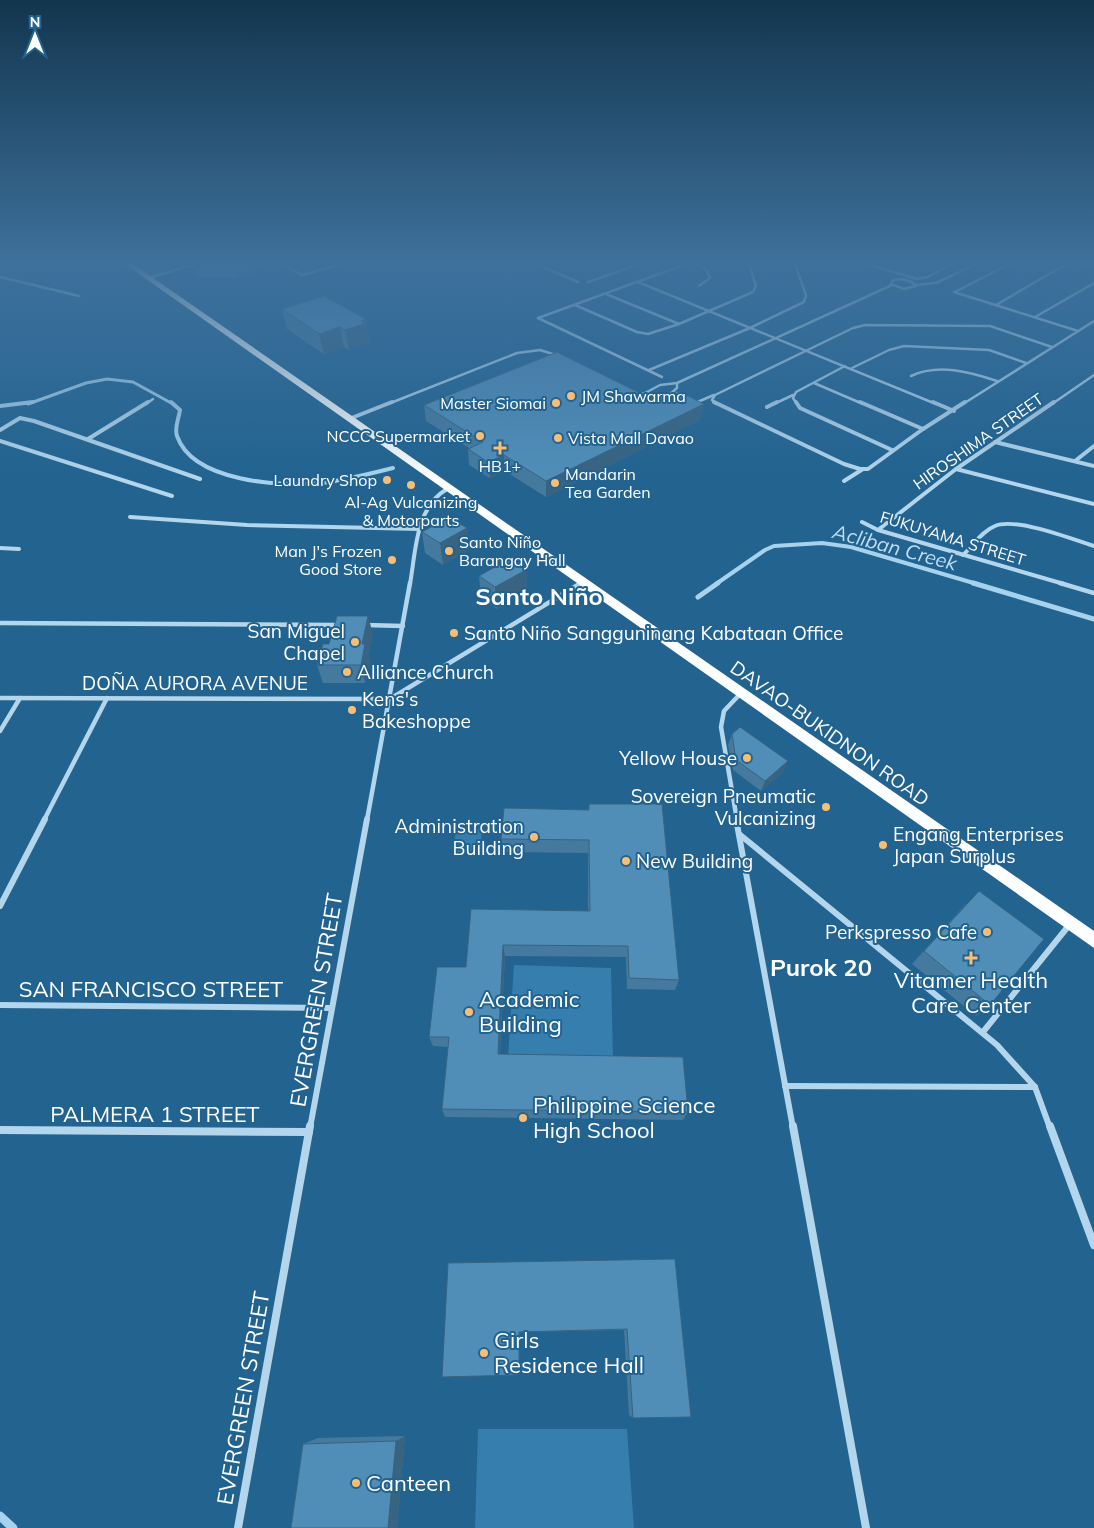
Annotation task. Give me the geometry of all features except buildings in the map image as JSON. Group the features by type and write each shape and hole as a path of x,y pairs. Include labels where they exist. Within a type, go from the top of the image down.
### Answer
{"highway":[{"name":"DAVAO-BUKIDNON ROAD","path":"229,335 1094,940"}],"street":[{"path":"575,335 662,377"},
{"path":"650,370 733,335"},
{"path":"768,335 954,411"},
{"path":"630,390 639,394 660,385 677,384 780,335"},
{"path":"694,404 839,335"},
{"path":"1017,335 1052,347"},
{"path":"715,395 712,400 715,403 844,464 868,469 923,429 1071,335"},
{"path":"852,368 889,350 904,346 990,350 1026,363"},
{"path":"348,419 517,352 540,350 564,358"},
{"path":"767,407 845,366"},
{"path":"911,376 922,371 968,372 997,381"},
{"name":"HIROSHIMA STREET","path":"878,530 956,469 1094,375"},
{"path":"814,383 923,429"},
{"path":"639,394 636,398 642,402 652,401 655,398 671,395 677,388 677,384"},
{"path":"645,393 653,395 655,398"},
{"path":"793,395 800,408 892,450"},
{"path":"88,439 153,399"},
{"path":"0,430 20,418 41,423 200,479"},
{"path":"0,441 172,496"},
{"path":"995,442 1094,466"},
{"path":"1075,461 1094,446"},
{"path":"844,481 863,469"},
{"path":"956,469 1094,504"},
{"name":"EVERGREEN STREET","path":"238,1528 420,529 428,503 447,488"},
{"path":"130,517 247,525 420,529"},
{"name":"FUKUYAMA STREET","path":"862,522 878,530 1094,593"},
{"path":"964,555 996,525 1001,524 1022,526 1094,546"},
{"path":"0,548 20,548"},
{"path":"390,699 583,582"},
{"path":"0,623 344,625"},
{"path":"354,625 403,626"},
{"path":"742,693 722,712 720,722 866,1528"},
{"name":"DOÑA AURORA AVENUE","path":"0,698 390,699"},
{"path":"0,731 20,698"},
{"path":"0,906 106,698"},
{"path":"739,834 983,1032 1023,1070 1035,1087 1094,1245"},
{"path":"983,1032 1070,924"},
{"name":"SAN FRANCISCO STREET","path":"0,1005 332,1008"},
{"path":"785,1086 1035,1087"},
{"name":"PALMERA 1 STREET","path":"0,1130 309,1132"}],"shaded area":[{"path":"456,828 482,829 480,853 453,853"},
{"path":"514,965 611,968 613,1060 508,1057"},
{"path":"478,1429 627,1429 634,1528 475,1528"}],"waterway":[{"name":"Acliban Creek","path":"28,404 86,383 107,379 133,382 173,404"},
{"name":"Acliban Creek","path":"0,406 33,402"},
{"name":"Acliban Creek","path":"171,402 180,410 176,433 186,451 201,463 219,472 262,482 305,484 358,477 393,468"},
{"name":"Acliban Creek","path":"716,584 765,550 774,546 822,543 851,547 977,584"},
{"name":"Acliban Creek","path":"698,597 718,583"},
{"name":"Acliban Creek","path":"973,583 1094,619"},
{"path":"0,1516 13,1528"}],"place":[{"name":"JM Shawarma","path":"571,396"},
{"name":"Master Siomai","path":"556,403"},
{"name":"NCCC Supermarket","path":"480,436"},
{"name":"Vista Mall Davao","path":"558,438"},
{"name":"HB1+","path":"500,448"},
{"name":"Laundry Shop","path":"387,480"},
{"name":"Mandarin Tea Garden","path":"555,483"},
{"name":"Al-Ag Vulcanizing & Motorparts","path":"411,485"},
{"name":"Santo Niño Barangay Hall","path":"449,551"},
{"name":"Man J's Frozen Good Store","path":"392,560"},
{"name":"Santo Niño Sangguninang Kabataan Office","path":"454,633"},
{"name":"San Miguel Chapel","path":"355,642"},
{"name":"Alliance Church","path":"347,672"},
{"name":"Kens's Bakeshoppe","path":"352,710"},
{"name":"Yellow House","path":"747,758"},
{"name":"Sovereign Pneumatic Vulcanizing","path":"826,807"},
{"name":"Administration Building","path":"534,837"},
{"name":"Engang Enterprises Japan Surplus","path":"883,845"},
{"name":"New Building","path":"626,861"},
{"name":"Perkspresso Cafe","path":"987,932"},
{"name":"Vitamer Health Care Center","path":"971,958"},
{"name":"Academic Building","path":"469,1012"},
{"name":"Philippine Science High School","path":"523,1118"},
{"name":"Girls Residence Hall","path":"484,1353"},
{"name":"Canteen","path":"356,1483"}],"district":[{"name":"Santo Niño","path":"539,596"},
{"name":"Purok 20","path":"821,967"}]}
